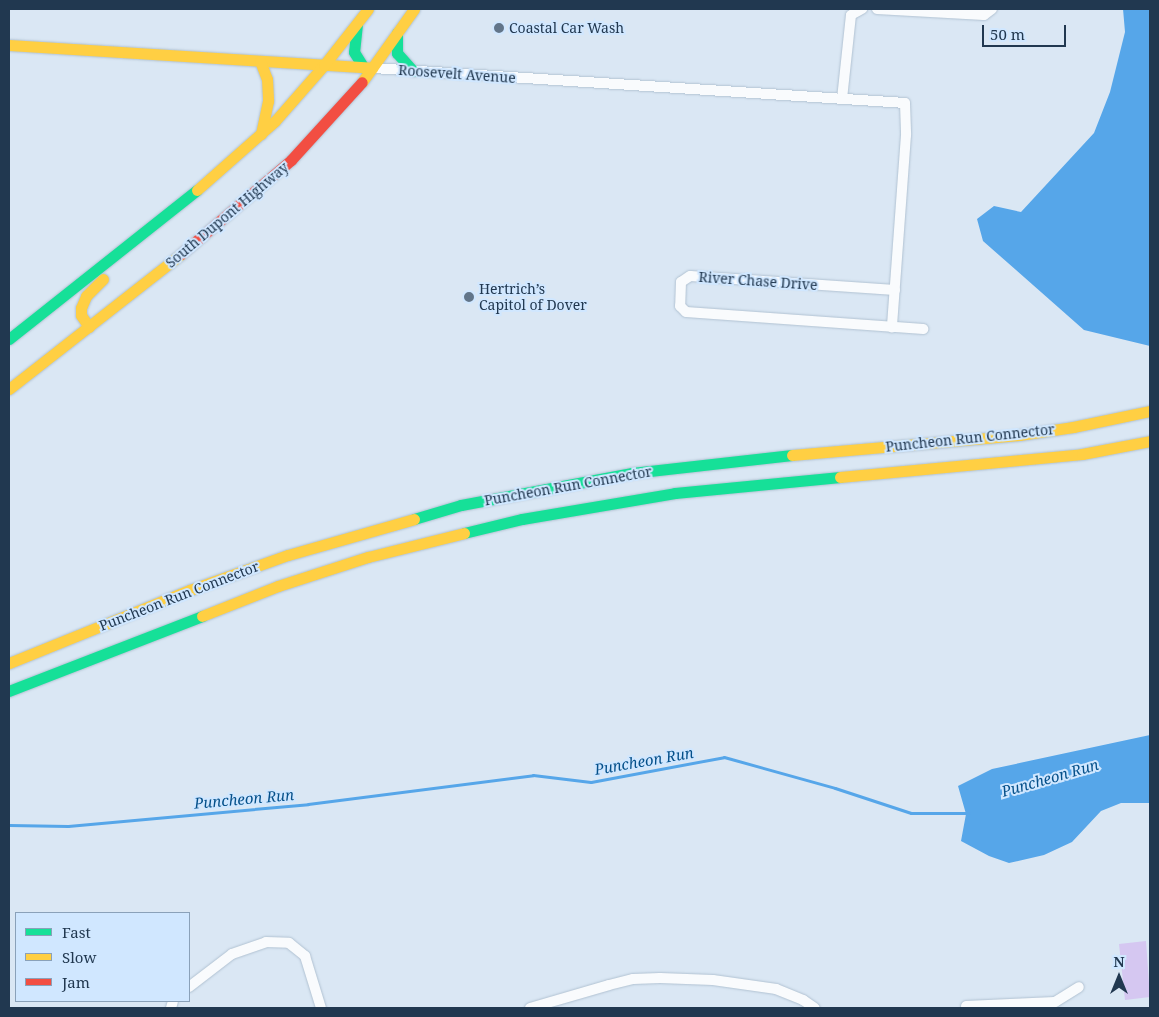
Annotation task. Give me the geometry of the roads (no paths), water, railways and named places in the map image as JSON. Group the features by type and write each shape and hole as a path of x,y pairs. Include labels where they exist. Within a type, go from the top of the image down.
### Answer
{"main road":[{"path":"9,339 196,192 261,134 324,65 368,9"},
{"name":"South Dupont Highway","path":"9,389 217,225 291,160 333,116 414,9"},
{"path":"357,24 354,52 358,61 369,68"},
{"path":"397,33 397,53 412,71"},
{"name":"Roosevelt Avenue","path":"9,45 369,68"},
{"path":"260,61 267,79 268,102 261,134"},
{"path":"90,327 81,314 81,308 94,286 168,226 196,192"},
{"name":"Puncheon Run Connector","path":"9,664 190,590 288,554 461,506 632,473 727,462 1019,435 1074,427 1150,410"},
{"name":"Puncheon Run Connector","path":"9,691 278,586 368,557 522,519 675,493 1056,457 1150,441"}],"street":[{"path":"842,99 851,15 862,9"},
{"path":"877,9 984,14 992,9"},
{"name":"Roosevelt Avenue","path":"369,68 905,103 906,135 894,290"},
{"name":"River Chase Drive","path":"894,290 690,276 681,282 680,306 686,312 923,329"},
{"path":"892,327 894,290"},
{"path":"190,986 232,954 266,942 289,943 305,956 316,984 321,1008"},
{"path":"530,1008 633,979 660,978 713,980 776,989 803,1000 815,1008"},
{"path":"966,1006 1055,1005 1078,987"}],"water":[{"path":"1123,9 1150,9 1150,346 1084,330 983,241 977,219 994,206 1021,212 1094,133 1110,92 1125,32"},
{"path":"1150,735 1150,803 1121,803 1101,811 1072,842 1044,855 1009,863 989,856 961,841 966,814 958,786 992,769"}],"waterway":[{"name":"Puncheon Run","path":"9,825 68,826 308,804 533,775 591,782 724,757 835,788 911,813 969,813"}],"place":[{"name":"Coastal Car Wash","path":"499,28"},
{"name":"Hertrich’s Capitol of Dover","path":"469,297"}]}
